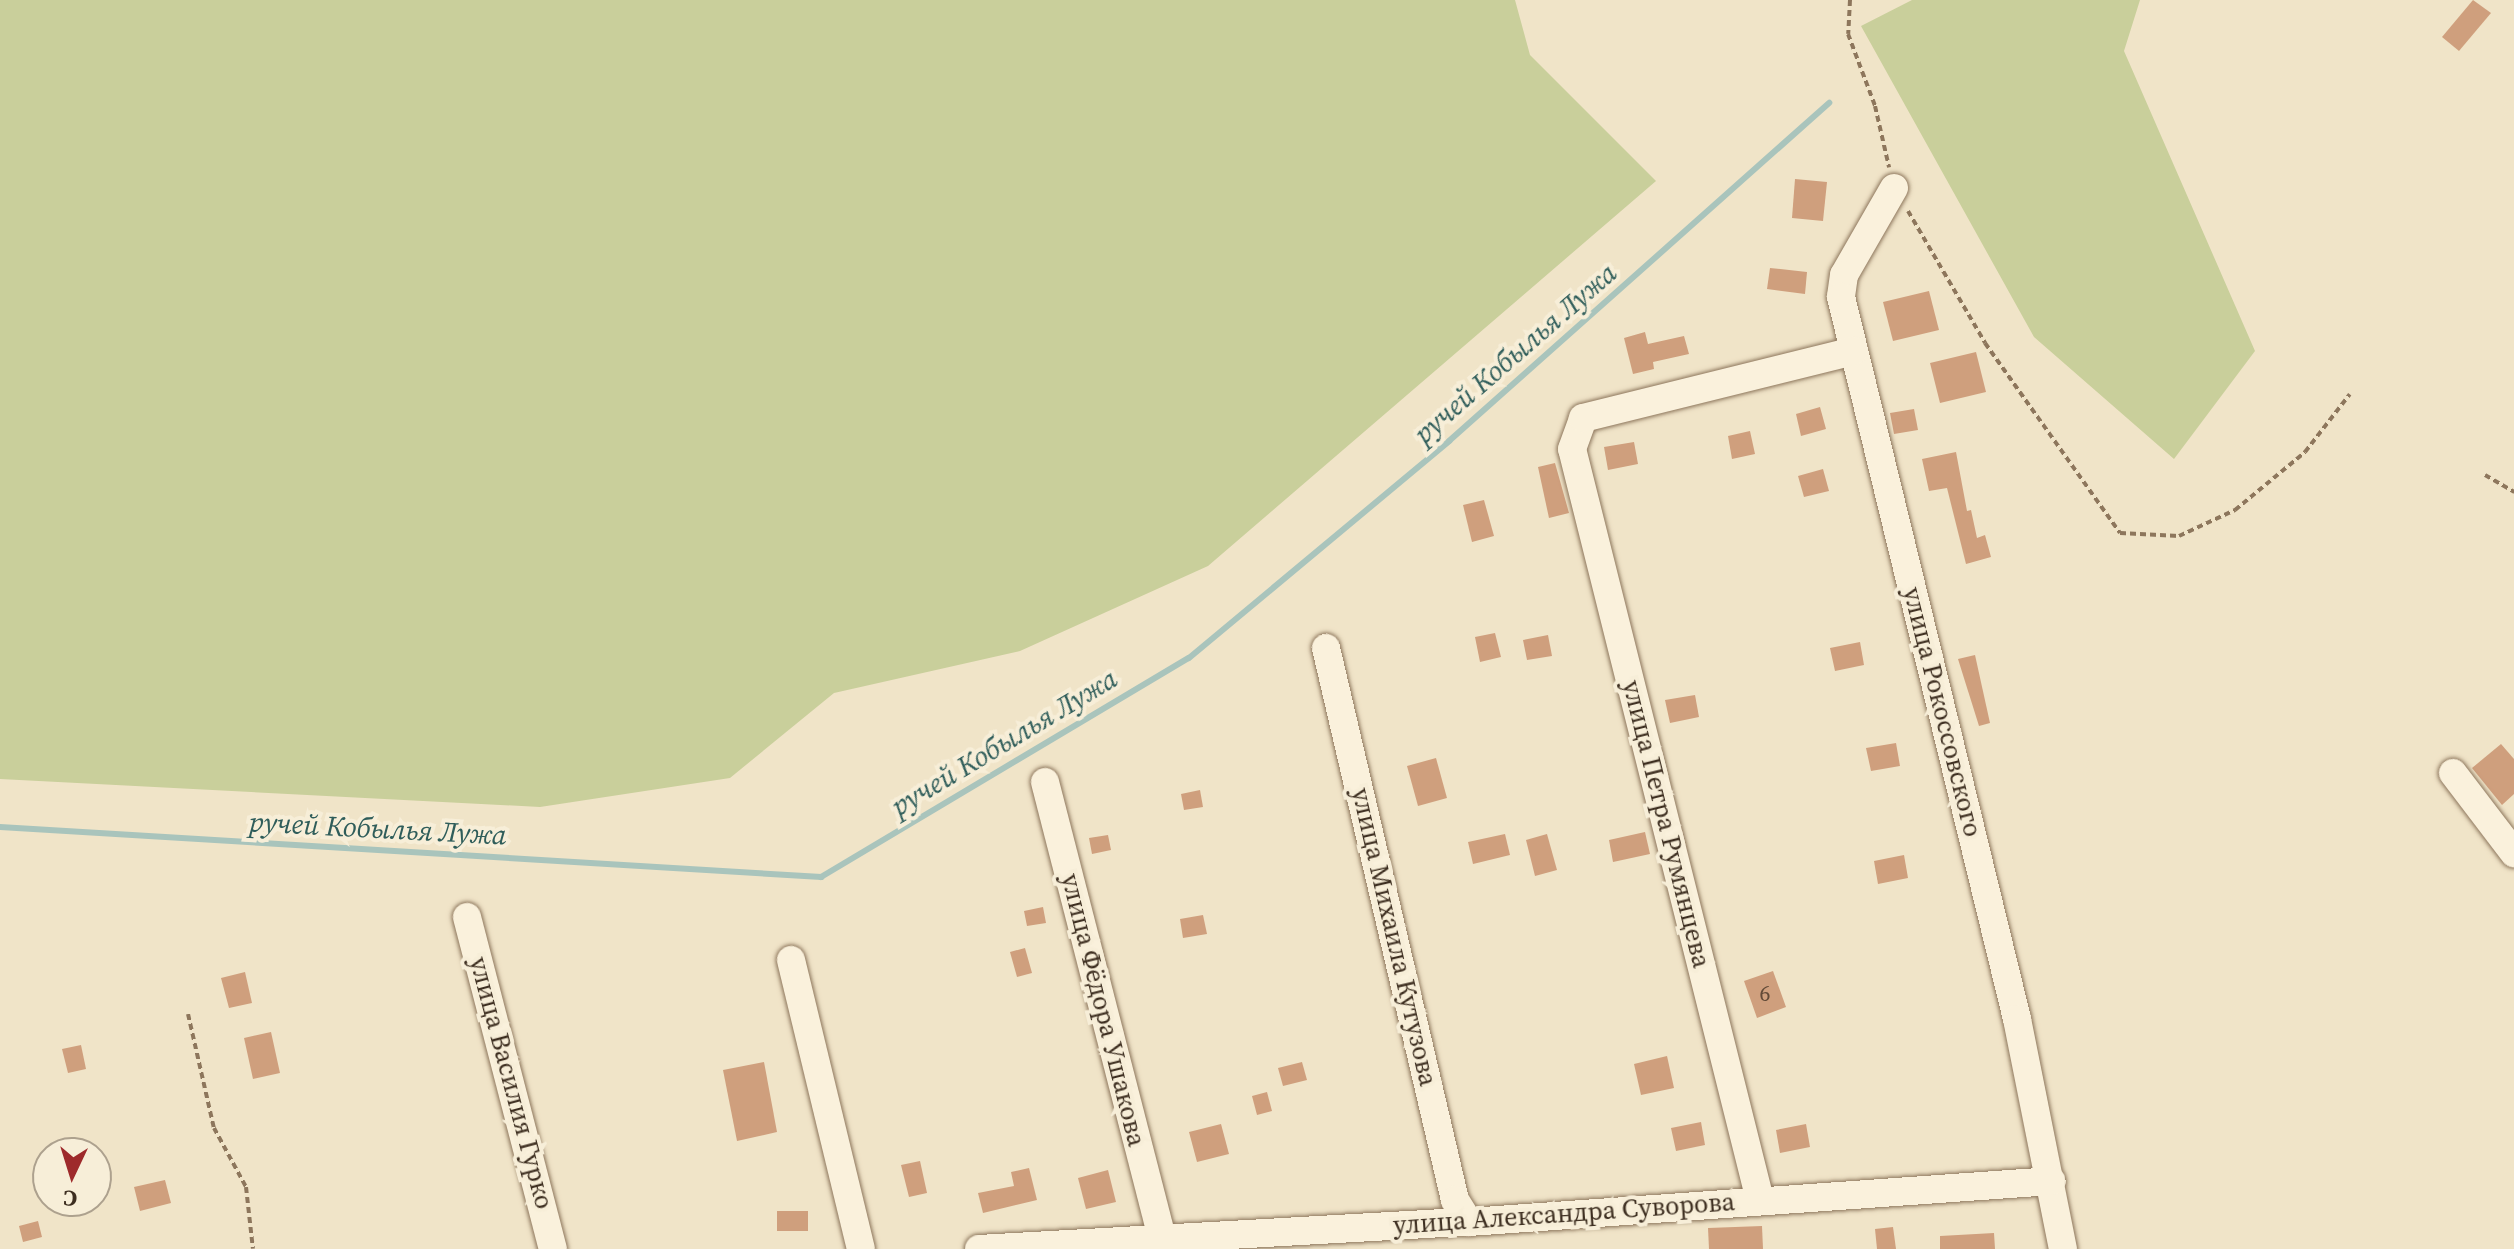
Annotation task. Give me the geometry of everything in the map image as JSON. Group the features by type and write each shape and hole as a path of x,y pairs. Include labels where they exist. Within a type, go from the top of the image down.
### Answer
{"street":[{"name":"улица Рокоссовского","path":"1894,188 1844,275 1841,297 2052,1181 2063,1249"},
{"name":"улица Петра Румянцева","path":"1760,1200 1572,449 1583,418 1854,351"},
{"name":"улица Михаила Кутузова","path":"1326,648 1455,1200 1469,1222"},
{"path":"2453,773 2509,835"},
{"name":"улица Фёдора Ушакова","path":"1045,782 1162,1238"},
{"name":"улица Василия Гурко","path":"467,917 553,1249"},
{"path":"791,960 861,1249"},
{"name":"улица Александра Суворова","path":"979,1249 1469,1222 2052,1181"}],"path":[{"path":"1850,0 1848,34 1875,106 1894,188 1985,343 2120,533 2179,536 2235,510 2305,452 2350,394"},
{"path":"2485,475 2514,492"},
{"path":"188,1014 214,1128 246,1187 253,1249"}],"green space":[{"path":"0,0 1515,0 1530,55 1656,181 1208,566 1020,651 834,693 730,778 540,807 0,779"},
{"path":"1912,0 2140,0 2124,51 2255,351 2174,459 2034,337 1861,26"}],"building":[{"path":"2473,0 2491,13 2459,51 2442,37"},
{"path":"1795,179 1827,182 1823,221 1792,218"},
{"path":"1770,268 1807,272 1805,294 1767,289"},
{"path":"1929,291 1939,330 1893,341 1883,302"},
{"path":"1645,332 1648,344 1684,336 1689,354 1653,362 1654,369 1633,374 1624,338"},
{"path":"1976,352 1986,392 1940,403 1930,363"},
{"path":"1820,407 1826,429 1801,436 1796,414"},
{"path":"1914,409 1918,430 1894,434 1890,413"},
{"path":"1750,431 1755,454 1732,459 1728,436"},
{"path":"1634,442 1638,464 1608,470 1604,447"},
{"path":"1956,452 1967,511 1971,510 1977,538 1985,535 1991,557 1966,564 1947,488 1929,491 1922,459"},
{"path":"1555,463 1569,513 1549,518 1538,467"},
{"path":"1823,469 1829,491 1804,497 1798,476"},
{"path":"1484,500 1494,536 1472,542 1463,505"},
{"path":"1495,633 1501,657 1480,662 1475,637"},
{"path":"1548,635 1552,656 1527,660 1523,640"},
{"path":"1860,642 1864,665 1835,671 1830,648"},
{"path":"1975,655 1990,723 1979,726 1958,659"},
{"path":"1695,695 1699,717 1670,723 1665,700"},
{"path":"1896,743 1900,766 1871,771 1866,748"},
{"path":"2501,744 2514,759 2514,794 2502,805 2472,768"},
{"path":"1436,758 1447,798 1418,806 1407,766"},
{"path":"1200,790 1203,807 1184,810 1181,794"},
{"path":"1645,832 1650,854 1613,862 1609,840"},
{"path":"1505,834 1510,855 1473,864 1468,842"},
{"path":"1547,834 1557,870 1535,876 1526,840"},
{"path":"1108,835 1111,850 1092,854 1089,838"},
{"path":"1904,855 1908,878 1878,884 1874,861"},
{"path":"1043,907 1046,923 1027,926 1024,911"},
{"path":"1203,915 1207,934 1183,938 1180,919"},
{"path":"1025,948 1032,973 1017,977 1010,952"},
{"path":"1773,971 1786,1007 1757,1018 1744,981"},
{"path":"245,972 252,1003 229,1008 221,978"},
{"path":"271,1032 280,1073 253,1079 244,1038"},
{"path":"81,1045 86,1069 68,1073 62,1049"},
{"path":"1667,1056 1674,1088 1641,1095 1634,1064"},
{"path":"764,1062 777,1132 737,1141 723,1070"},
{"path":"1302,1062 1307,1080 1283,1086 1278,1068"},
{"path":"1267,1092 1272,1111 1257,1115 1252,1096"},
{"path":"1701,1122 1705,1145 1676,1151 1671,1128"},
{"path":"1221,1124 1229,1154 1197,1162 1189,1132"},
{"path":"1806,1124 1810,1147 1780,1153 1776,1130"},
{"path":"920,1161 927,1193 909,1197 901,1165"},
{"path":"1029,1168 1037,1200 983,1213 978,1193 1014,1186 1011,1172"},
{"path":"1108,1170 1116,1202 1086,1209 1078,1178"},
{"path":"165,1180 171,1203 140,1211 134,1187"},
{"path":"777,1211 808,1211 808,1231 777,1231"},
{"path":"38,1221 42,1237 23,1242 19,1226"},
{"path":"1762,1226 1763,1249 1709,1249 1708,1228"},
{"path":"1893,1227 1896,1249 1877,1249 1875,1229"},
{"path":"1994,1233 1995,1249 1940,1249 1940,1236"}],"waterway":[{"name":"ручей Кобылья Лужа","path":"0,827 821,877 1189,658 1449,441 1829,103"}]}
